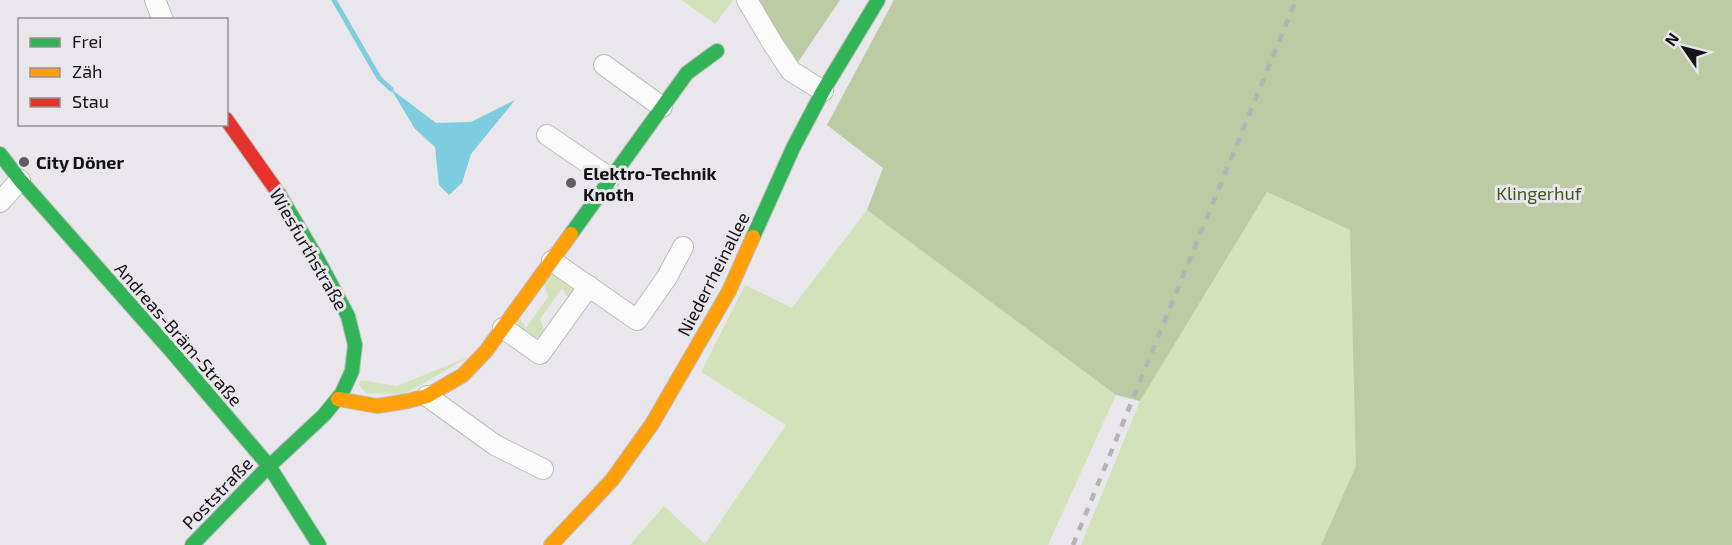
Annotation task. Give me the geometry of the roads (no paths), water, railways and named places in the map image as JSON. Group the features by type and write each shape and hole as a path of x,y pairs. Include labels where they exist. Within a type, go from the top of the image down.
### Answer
{"main road":[{"name":"Niederrheinallee","path":"551,545 612,480 652,424 729,291 794,148 823,91 878,0"},
{"path":"338,399 377,406 408,401 426,396 463,375 486,351 687,73 717,51"},
{"name":"Wiesfurthstraße","path":"228,122 292,215 347,314 354,338 354,359 350,378 338,399 269,466"},
{"name":"Andreas-Bräm-Straße","path":"0,154 20,180 269,466 319,545"},
{"name":"Poststraße","path":"192,545 269,466"}],"street":[{"path":"155,0 162,18"},
{"path":"747,0 791,71 823,91"},
{"path":"604,65 662,107"},
{"path":"547,135 610,178"},
{"path":"0,202 20,180"},
{"path":"552,261 637,320 667,277 683,248"},
{"path":"503,328 540,354 589,286"},
{"path":"426,396 495,445 543,470"}],"water":[{"path":"391,89 436,123 471,122 515,100 471,154 462,183 449,195 439,185 435,147 415,129"}],"waterway":[{"path":"334,0 379,78 391,89"}],"railway":[{"path":"1073,545 1296,0"}],"place":[{"name":"City Döner","path":"24,162"},
{"name":"Elektro-Technik Knoth","path":"571,183"}],"park label":[{"name":"Klingerhuf","path":"1539,193"}]}
